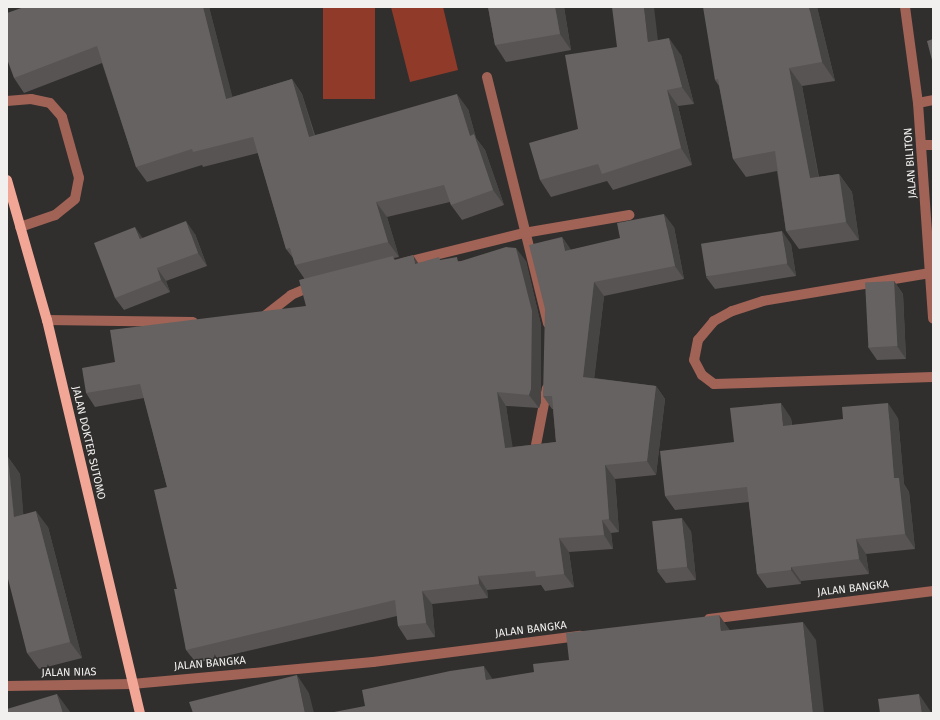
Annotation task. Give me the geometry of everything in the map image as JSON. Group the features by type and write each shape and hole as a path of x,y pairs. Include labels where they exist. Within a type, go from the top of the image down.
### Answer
{"main road":[{"name":"JALAN DOKTER SUTOMO","path":"7,180 47,320 140,713"}],"street":[{"name":"JALAN BILITON","path":"905,7 918,103 933,318"},
{"path":"487,78 548,332"},
{"path":"7,101 31,99 50,103 62,117 79,178 75,199 55,215 20,227"},
{"path":"918,103 933,100"},
{"path":"921,145 933,145"},
{"path":"389,267 524,233 629,215"},
{"path":"930,273 763,301 732,311 714,321 698,340 694,360 702,375 714,384 933,377"},
{"path":"251,321 268,315 291,295 328,282"},
{"path":"47,320 202,322"},
{"path":"536,445 547,403 547,379"},
{"name":"JALAN BANGKA","path":"696,621 933,591"},
{"name":"JALAN BANGKA","path":"132,684 373,662 594,634"},
{"name":"JALAN NIAS","path":"7,686 132,684"}],"shaded area":[{"path":"323,7 375,7 375,99 323,99"},
{"path":"391,7 443,7 458,70 410,82"}],"building":[{"path":"24,7 203,7 226,99 292,79 309,137 457,94 470,136 474,134 493,190 451,205 444,185 376,202 388,242 295,265 290,248 286,249 253,137 193,152 192,149 136,167 97,46 14,78 7,59 7,13"},
{"path":"488,7 555,7 560,34 495,45"},
{"path":"612,7 644,7 648,42 669,38 682,87 667,90 681,148 602,174 598,164 540,180 529,143 578,129 565,55 617,47"},
{"path":"703,7 809,7 822,62 789,68 810,178 839,174 846,222 786,231 775,151 733,159 718,79 715,80"},
{"path":"933,39 933,64 927,41"},
{"path":"664,214 675,266 594,282 583,377 656,386 647,461 605,465 609,519 602,520 604,535 559,538 564,574 536,577 535,571 478,576 479,584 422,591 426,623 398,626 395,600 186,650 174,589 177,589 154,490 167,487 140,384 86,393 82,368 115,362 110,330 306,306 299,280 393,256 394,260 413,255 415,264 439,257 440,260 457,257 458,262 506,247 516,248 532,311 531,389 529,395 497,392 505,448 556,442 552,396 543,396 545,309 529,245 562,237 565,251 620,238 617,223"},
{"path":"186,221 198,253 157,268 161,280 115,298 94,243 135,227 140,239"},
{"path":"782,231 787,264 706,276 701,244"},
{"path":"894,281 897,346 868,347 865,283"},
{"path":"781,403 783,426 843,419 842,407 888,403 894,478 899,478 905,534 856,539 859,559 791,567 791,570 757,574 747,487 665,496 660,451 734,442 730,408"},
{"path":"8,457 14,517 36,511 70,642 27,653 7,575"},
{"path":"682,518 687,567 657,570 652,521"},
{"path":"719,615 721,631 803,622 813,713 329,713 365,706 362,690 450,671 484,666 486,680 534,672 533,664 569,660 566,633"},
{"path":"297,675 305,713 193,713 189,702"},
{"path":"57,694 63,713 7,713 7,709"},
{"path":"919,694 922,713 880,713 878,699"}]}
